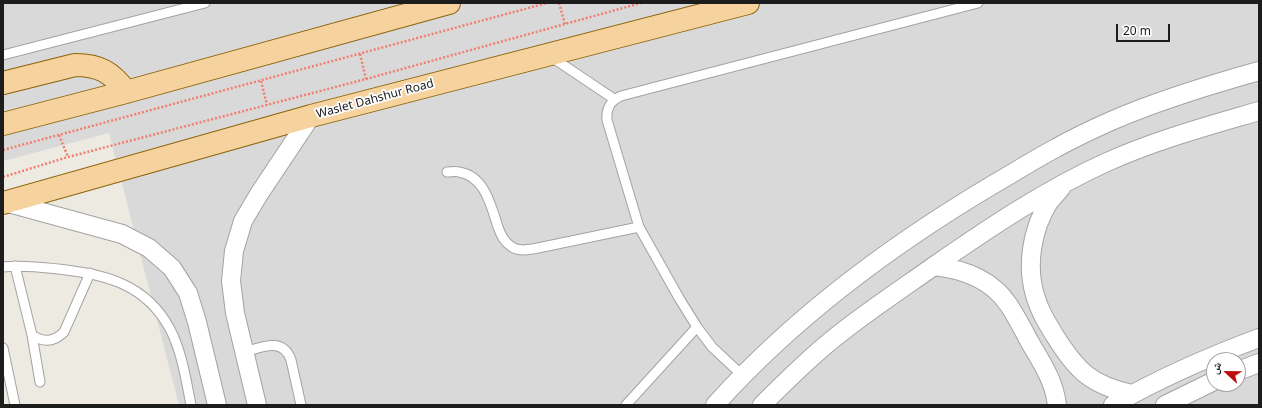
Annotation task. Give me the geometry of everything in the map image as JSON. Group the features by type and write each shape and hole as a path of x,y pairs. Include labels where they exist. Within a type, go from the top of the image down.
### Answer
{"main road":[{"path":"3,124 126,92 449,3"},
{"name":"Waslet Dahshur Road","path":"4,202 311,116 748,3"},
{"path":"3,84 74,65 84,65 104,70 113,76 126,92"}],"street":[{"path":"715,405 742,375 778,340 861,272 906,239 953,208 1055,148 1112,121 1170,98 1259,71"},
{"path":"762,405 782,384 832,340 878,304 975,237 1019,209 1065,183 1107,162 1155,142 1259,111"},
{"path":"257,405 235,312 231,282 234,251 243,221 259,194 311,116"},
{"path":"1065,183 1050,202 1038,224 1032,247 1031,271 1035,295 1044,318 1068,356 1081,370 1096,382 1114,390 1132,394"},
{"path":"4,202 122,234 149,248 172,268 188,293 197,322 217,405"},
{"path":"934,266 967,272 996,290 1007,303 1050,377 1057,405"},
{"path":"1113,405 1132,394 1214,354 1259,338"},
{"path":"1246,369 1259,363"},
{"path":"1165,405 1206,385"}],"lane":[{"path":"3,55 205,3"},
{"path":"742,375 712,347 697,327 639,227 607,120 606,112 609,105 614,99 621,96 978,3"},
{"path":"548,54 614,99"},
{"path":"447,172 459,172 470,175 479,183 485,193 505,241 513,248 523,250 533,249 639,227"},
{"path":"15,266 32,336 40,382"},
{"path":"3,267 39,267 90,273 112,280 138,292 151,303 162,316 170,329 181,357 191,405"},
{"path":"32,336 45,341 59,337 64,332 90,273"},
{"path":"626,405 697,327"},
{"path":"244,352 270,345 277,345 284,348 289,354 291,360 301,405"},
{"path":"3,348 7,390 15,405"}],"path":[{"path":"3,150 547,3"},
{"path":"559,3 565,24"},
{"path":"3,177 68,157 366,79 641,3"},
{"path":"360,54 366,79"},
{"path":"262,81 267,105"},
{"path":"59,136 68,157"}],"shaded area":[{"path":"3,3 1259,3 1259,405 179,405 109,133 3,161"}]}
